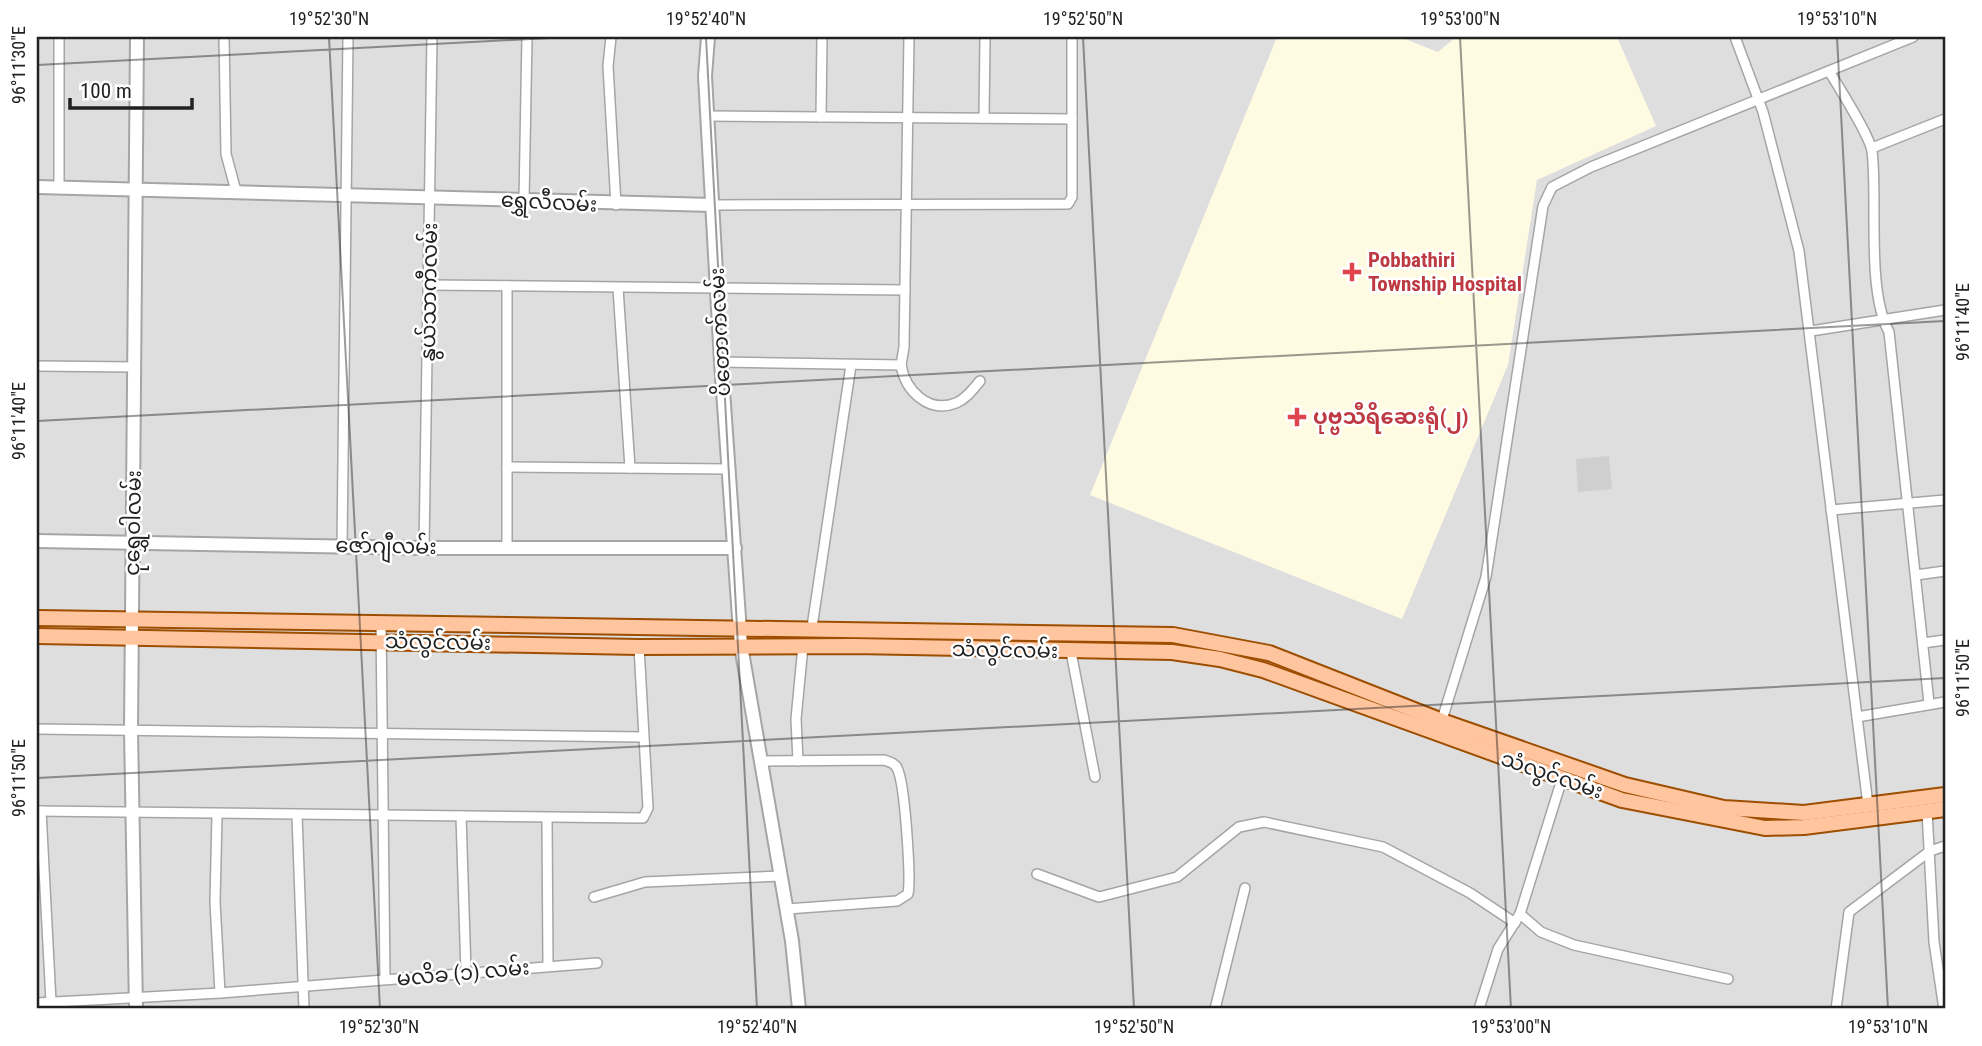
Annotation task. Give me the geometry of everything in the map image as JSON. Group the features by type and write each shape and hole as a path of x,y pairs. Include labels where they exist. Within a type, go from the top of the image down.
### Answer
{"main road":[{"name":"သံလွင်လမ်း","path":"37,618 812,627 887,631 1144,634 1195,638 1269,653 1438,728 1562,779 1622,800 1782,814 1945,795"},
{"name":"သံလွင်လမ်း","path":"37,636 381,640 639,647 854,646 1172,652 1220,659 1263,670 1438,728 1625,785 1681,806 1778,828 1945,809"}],"street":[{"path":"59,37 59,187"},
{"name":"ငုရွှေဝါလမ်း","path":"135,1003 131,731 137,37"},
{"path":"224,37 226,154 236,191"},
{"path":"342,546 348,37"},
{"name":"နွယ်သာကီလမ်း","path":"424,548 432,37"},
{"path":"524,200 527,37"},
{"path":"611,37 608,66 616,205"},
{"name":"ပိတောက်လမ်း","path":"708,37 705,76 720,362 741,646 781,876 799,1009"},
{"path":"821,117 822,37"},
{"path":"909,37 909,205 901,365 905,384 912,394 938,404 958,402 980,381"},
{"path":"984,118 985,37"},
{"path":"707,116 1072,119 1072,37"},
{"path":"1735,37 1758,99 1799,251 1868,805"},
{"path":"1438,728 1486,577 1543,206 1552,187 1591,167 1913,37"},
{"path":"1829,71 1871,148 1875,257 1883,321 1889,332 1929,703"},
{"name":"ရွှေလီလမ်း","path":"37,187 347,194 616,205 1062,206 1068,204 1072,197 1072,119"},
{"path":"1871,148 1945,119"},
{"path":"430,285 905,290"},
{"path":"507,547 508,286"},
{"path":"618,288 630,468"},
{"path":"1811,331 1945,310"},
{"path":"720,362 901,365"},
{"path":"812,627 851,365"},
{"path":"37,366 134,367"},
{"path":"507,467 729,469"},
{"path":"1831,510 1945,500"},
{"name":"ဇော်ဂျီလမ်း","path":"37,541 424,548 735,548"},
{"path":"1916,575 1945,571"},
{"path":"381,622 385,979"},
{"path":"1923,643 1945,640"},
{"path":"798,761 796,719 803,646"},
{"path":"51,1002 39,811 643,818 648,808 639,647"},
{"path":"1071,652 1095,777"},
{"path":"1857,717 1945,702"},
{"path":"37,729 643,737"},
{"path":"762,761 893,763 898,769 904,811 908,894 897,901 786,909"},
{"path":"1479,1009 1498,949 1520,914 1562,779"},
{"path":"1927,811 1934,942 1944,1009"},
{"path":"217,815 215,902 220,993"},
{"path":"297,815 304,1009"},
{"path":"461,816 466,972"},
{"path":"547,818 548,966"},
{"path":"1037,874 1099,897 1177,877 1240,828 1264,822 1384,847 1470,893 1515,923"},
{"path":"1836,1009 1849,912 1930,851 1945,846"},
{"path":"594,897 645,881 781,876"},
{"path":"1215,1009 1245,888"},
{"path":"1520,914 1541,932 1574,945 1728,979"},
{"name":"မလိခ (၁) လမ်း","path":"37,1003 135,1003 302,985 597,963"}],"shaded area":[{"path":"37,37 1945,37 1945,1009 37,1009"},
{"name":"Pobbathiri Township Hospital","path":"1277,37 1400,37 1438,52 1456,37 1617,37 1656,126 1537,180 1508,365 1402,619 1090,495"},
{"path":"1609,456 1612,489 1578,492 1576,459"}],"place":[{"name":"Pobbathiri Township Hospital","path":"1352,272"},
{"name":"ပုဗ္ဗသီရိဆေးရုံ(၂)","path":"1297,417"}]}
